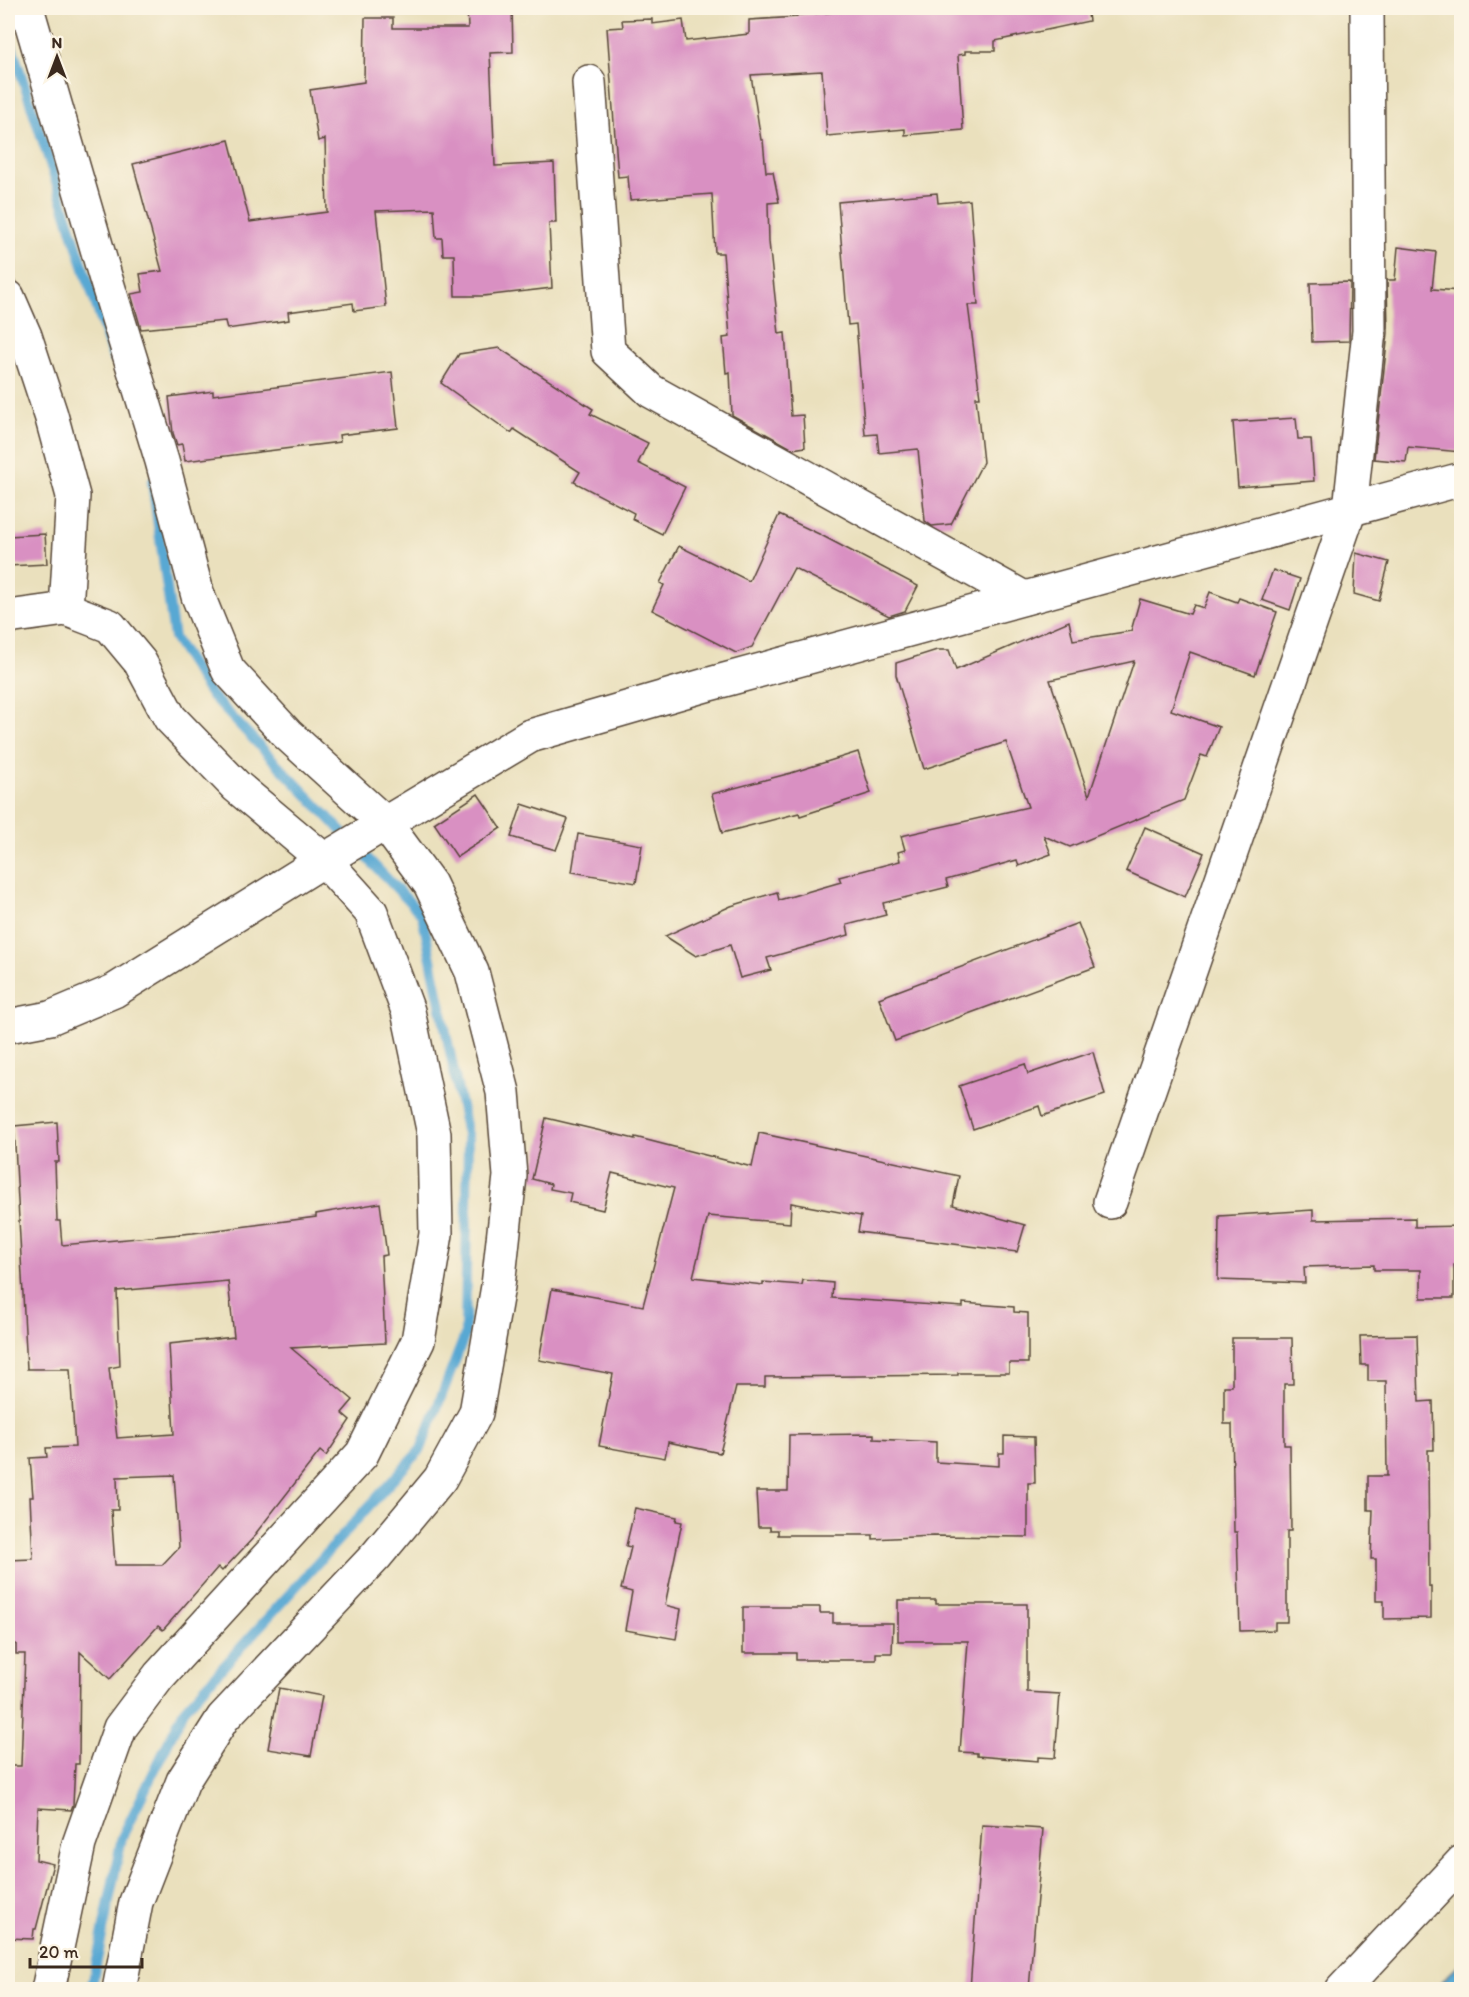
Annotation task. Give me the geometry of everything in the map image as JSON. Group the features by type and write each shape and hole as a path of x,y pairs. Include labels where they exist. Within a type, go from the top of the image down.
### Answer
{"street":[{"path":"27,8 162,461 198,596 228,670 287,734 385,823 430,884 472,972 503,1092 510,1176 498,1286 476,1413 440,1479 376,1556 223,1718 183,1781 136,1902 119,1989"},
{"path":"1110,1202 1350,509 1369,331 1367,8"},
{"path":"589,82 608,351 651,391 1024,598"},
{"path":"8,297 25,336 40,381 73,496 66,609"},
{"path":"8,1026 50,1018 114,991 324,860 530,736 706,684 1461,479"},
{"path":"8,617 66,609 110,626 140,662 170,718 236,786 324,860 371,912 408,1011 434,1134 436,1234 417,1341 362,1454 159,1676 120,1728 78,1844 48,1989"},
{"path":"1342,1989 1461,1862"}],"water":[{"path":"1461,1963 1461,1989 1434,1989"}],"building":[{"path":"467,8 512,8 513,52 490,53 495,166 554,163 556,223 549,223 552,288 483,296 455,296 454,255 443,255 442,238 436,238 434,209 376,211 386,307 354,311 353,303 288,312 289,320 227,329 225,321 141,329 131,294 143,292 140,274 162,271 133,164 229,140 250,222 327,212 325,139 318,141 310,90 364,82 365,18 393,18 393,28 468,28"},
{"path":"848,8 1087,8 1089,21 995,41 995,51 965,51 965,54 958,55 963,130 905,135 905,129 827,136 822,71 751,75 761,140 763,140 766,172 773,172 779,202 768,203 769,242 779,334 785,333 791,416 803,415 805,447 793,449 732,415 730,372 726,373 723,338 730,337 723,253 715,253 712,194 630,200 628,176 618,177 607,28 623,27 622,20 652,19 652,24 683,20 686,41 749,34 749,20 849,11"},
{"path":"937,193 938,203 970,200 978,305 968,305 980,397 976,397 983,462 951,524 932,526 925,521 918,449 879,453 877,434 865,435 856,324 848,325 838,202"},
{"path":"1398,247 1436,252 1432,289 1461,291 1461,452 1408,447 1406,462 1374,459 1388,333 1387,280 1395,280"},
{"path":"1350,282 1349,341 1312,342 1310,283"},
{"path":"499,348 593,409 590,414 648,443 638,463 685,487 662,534 632,519 634,513 574,482 580,472 514,429 511,433 441,383 459,354"},
{"path":"392,372 398,428 339,435 340,442 185,461 182,444 177,445 173,433 169,397 213,391 213,395"},
{"path":"1296,418 1298,439 1311,439 1314,481 1238,487 1233,422"},
{"path":"779,515 918,586 905,611 889,616 794,568 752,647 736,653 652,610 664,585 660,583 679,546 749,581"},
{"path":"45,534 47,564 8,566 8,536"},
{"path":"1356,553 1389,562 1379,601 1354,594"},
{"path":"1273,570 1300,579 1290,610 1262,600"},
{"path":"1210,592 1237,602 1239,598 1277,612 1255,675 1190,652 1171,710 1219,727 1207,757 1201,755 1184,800 1070,847 1044,836 1051,854 1019,866 1017,860 946,880 948,887 883,903 886,915 847,925 849,935 767,958 771,970 740,978 730,945 696,956 665,936 731,906 777,892 779,900 841,882 839,877 900,861 898,852 905,850 901,836 1028,807 1006,742 924,769 896,675 896,663 937,650 949,650 956,670 1069,621 1073,640 1131,631 1140,599 1190,614 1194,605 1204,608","holes":["1134,661 1089,796 1050,680"]},
{"path":"858,752 871,793 800,816 799,813 722,833 712,794"},
{"path":"478,794 501,828 457,857 434,823"},
{"path":"522,804 568,819 556,850 511,837"},
{"path":"1145,827 1204,853 1185,897 1126,871"},
{"path":"578,834 642,845 636,883 572,872"},
{"path":"1078,923 1095,967 895,1041 879,998"},
{"path":"1093,1052 1105,1095 1042,1116 1039,1106 973,1129 959,1086 1025,1064 1028,1074"},
{"path":"546,1118 635,1139 635,1137 752,1167 759,1133 959,1176 953,1205 1025,1225 1017,1252 858,1232 861,1216 791,1203 790,1223 708,1216 693,1277 763,1285 763,1282 802,1285 803,1280 833,1283 832,1298 963,1307 963,1303 1014,1307 1014,1312 1028,1313 1028,1363 1009,1363 1009,1373 765,1377 765,1387 736,1387 720,1453 668,1442 665,1458 599,1446 613,1374 539,1360 552,1289 643,1306 674,1188 612,1173 603,1210 569,1202 571,1193 550,1189 551,1184 532,1179"},
{"path":"57,1122 59,1162 55,1162 57,1221 60,1221 62,1245 193,1233 316,1217 316,1214 380,1203 387,1255 381,1256 385,1343 291,1348 353,1400 342,1413 350,1420 326,1456 320,1451 257,1534 222,1571 218,1567 163,1630 158,1626 110,1679 80,1652 79,1764 75,1764 73,1805 71,1810 38,1808 36,1860 53,1864 33,1939 8,1938 8,1766 21,1766 25,1654 16,1654 16,1644 8,1644 8,1560 33,1559 30,1497 33,1497 30,1458 47,1457 46,1448 75,1447 70,1369 27,1369 14,1126","holes":["228,1281 234,1337 169,1344 174,1434 117,1438 109,1368 120,1366 117,1291","174,1475 179,1547 162,1565 115,1565 111,1510 118,1510 117,1477"]},
{"path":"1313,1210 1313,1220 1415,1218 1415,1227 1461,1226 1461,1265 1454,1265 1454,1298 1421,1298 1421,1270 1374,1270 1374,1265 1304,1267 1305,1283 1218,1280 1219,1216"},
{"path":"1417,1335 1419,1402 1433,1401 1434,1450 1428,1450 1431,1618 1384,1619 1384,1601 1376,1601 1376,1559 1371,1559 1373,1510 1368,1510 1368,1476 1387,1476 1386,1381 1368,1381 1368,1365 1361,1365 1360,1336"},
{"path":"1232,1338 1292,1338 1293,1384 1284,1384 1284,1445 1290,1445 1291,1531 1287,1531 1287,1622 1275,1622 1275,1630 1240,1631 1237,1532 1234,1532 1232,1424 1224,1424 1224,1386 1232,1386"},
{"path":"874,1434 874,1439 936,1442 936,1462 999,1466 999,1453 1004,1453 1004,1436 1034,1437 1035,1483 1028,1483 1028,1537 933,1536 873,1539 873,1535 778,1535 778,1530 758,1527 756,1491 788,1491 789,1435"},
{"path":"635,1508 677,1517 676,1521 682,1522 665,1605 681,1609 676,1639 625,1630 632,1592 621,1589 631,1547 626,1546"},
{"path":"898,1600 936,1600 936,1604 1027,1604 1027,1692 1060,1694 1055,1758 1038,1757 1038,1761 977,1756 977,1753 960,1752 968,1641 898,1641"},
{"path":"743,1607 820,1607 820,1613 833,1613 833,1623 893,1623 892,1653 876,1653 876,1660 796,1660 796,1653 743,1653"},
{"path":"279,1688 322,1696 311,1756 268,1749"},
{"path":"982,1825 1043,1829 1029,1989 970,1989"}],"waterway":[{"path":"8,34 113,358"},
{"path":"91,1990 122,1837 184,1710 421,1449 465,1335 468,1140 422,915 210,694 174,638 152,482"}]}
